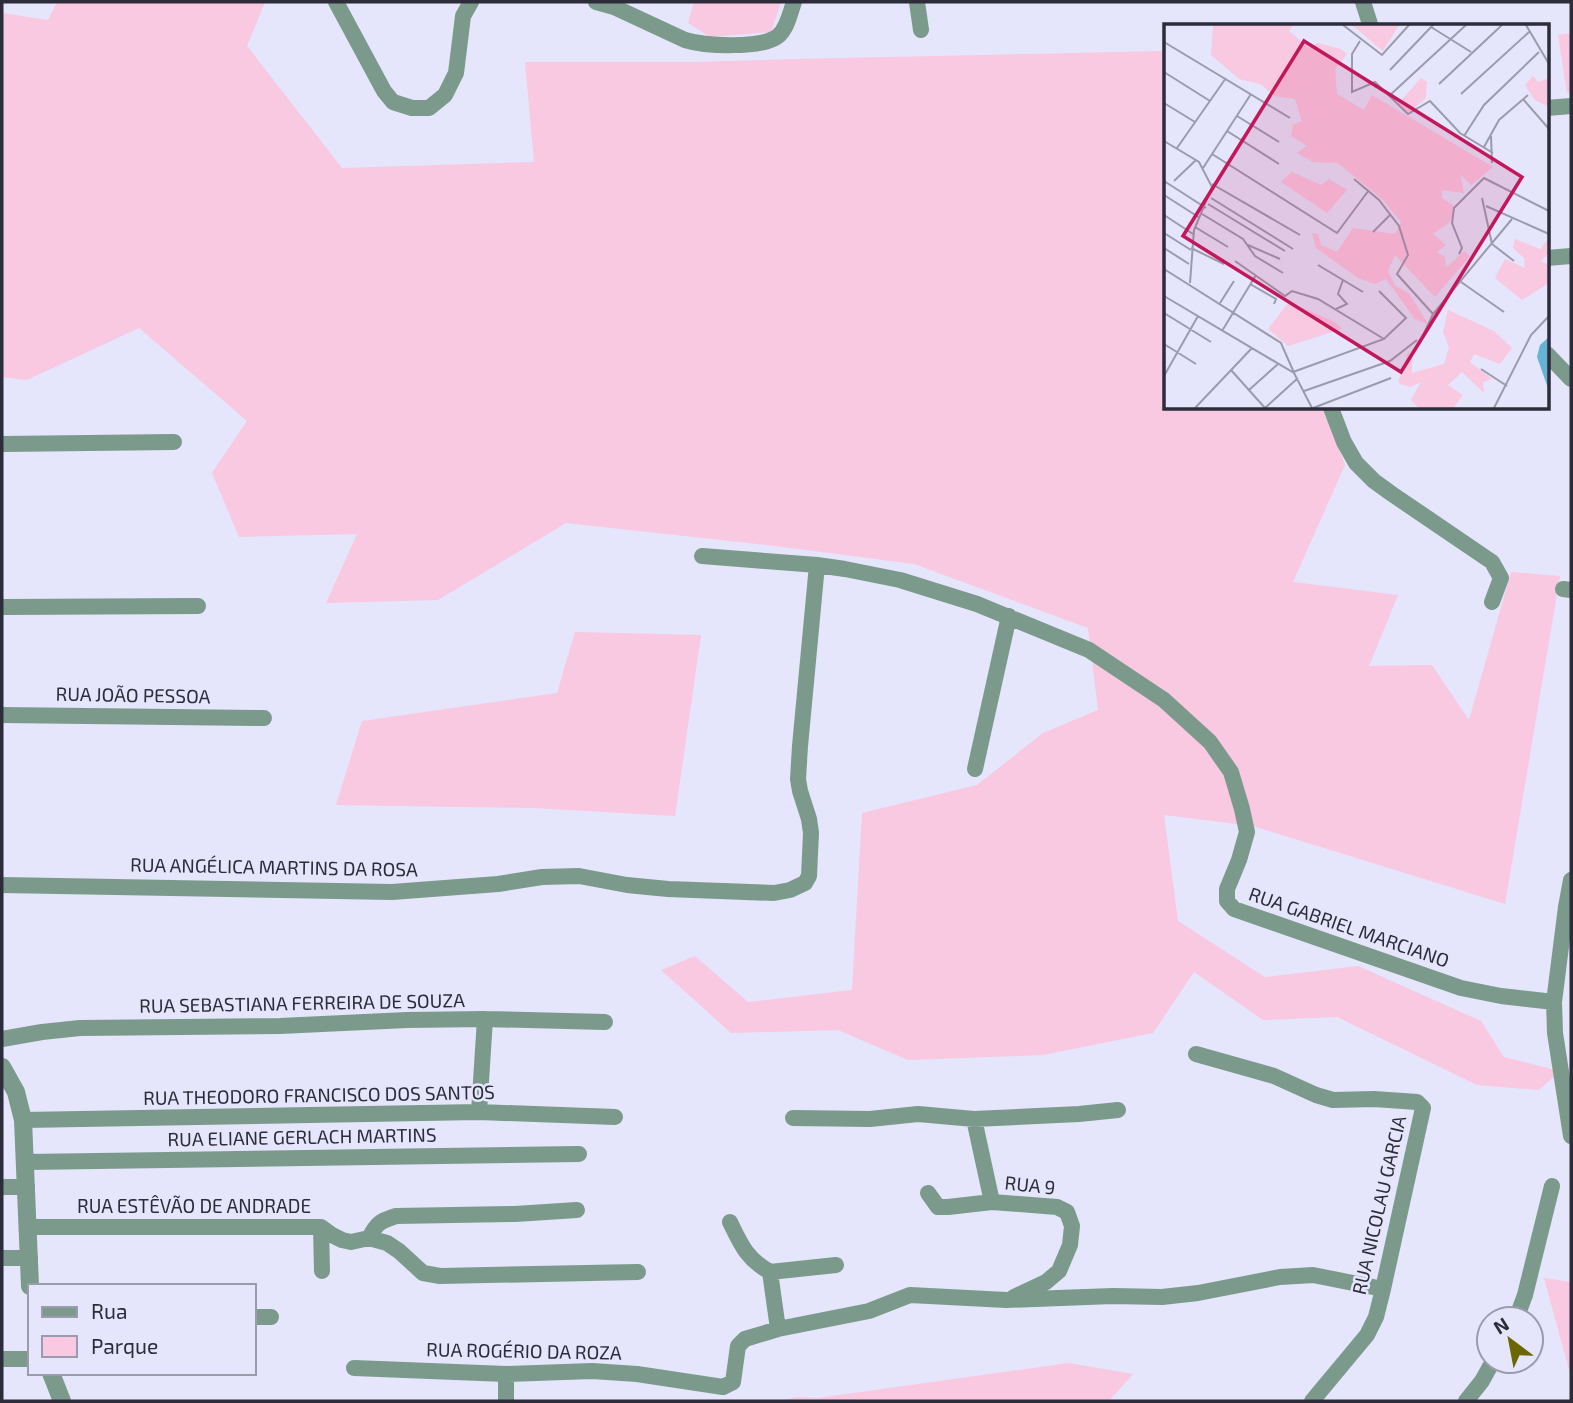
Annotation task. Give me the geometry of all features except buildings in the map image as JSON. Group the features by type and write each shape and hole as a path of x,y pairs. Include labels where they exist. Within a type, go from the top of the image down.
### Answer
{"street":[{"path":"336,2 384,91 393,102 412,108 429,108 444,95 456,73 463,16 471,2"},
{"path":"596,2 615,4 685,40 697,44 725,45 752,44 780,35 794,2"},
{"path":"917,2 921,30"},
{"path":"1363,2 1370,24"},
{"path":"1548,108 1571,106"},
{"path":"1548,258 1571,256"},
{"path":"1548,355 1571,379"},
{"path":"1332,410 1344,442 1356,463 1374,481 1492,562 1501,578 1492,601"},
{"path":"2,444 174,442"},
{"name":"RUA GABRIEL MARCIANO","path":"702,556 817,565 900,580 1009,615 1089,650 1164,700 1210,741 1231,772 1247,832 1227,889 1227,901 1234,909 1461,988 1554,1002"},
{"name":"RUA ANGÉLICA MARTINS DA ROSA","path":"2,885 393,892 498,884 542,877 579,876 668,889 774,893 790,890 805,883 809,876 811,833 800,791 799,771 817,565"},
{"path":"2,607 198,606"},
{"path":"975,769 1009,615"},
{"name":"RUA JOÃO PESSOA","path":"2,715 264,718"},
{"path":"1571,880 1554,1002 1555,1032 1571,1136"},
{"path":"479,1112 485,1019"},
{"name":"RUA SEBASTIANA FERREIRA DE SOUZA","path":"2,1039 80,1028 280,1026 485,1019 605,1022"},
{"name":"RUA NICOLAU GARCIA","path":"1196,1054 1274,1076 1315,1095 1333,1100 1417,1102 1423,1108 1376,1317 1367,1335 1311,1401"},
{"path":"2,1067 16,1092 23,1120 30,1284"},
{"path":"793,1118 870,1119 918,1114 974,1119 1118,1110"},
{"name":"RUA THEODORO FRANCISCO DOS SANTOS","path":"23,1120 479,1112 615,1117"},
{"name":"RUA 9","path":"974,1119 992,1202 1057,1207 1067,1212 1072,1226 1070,1245 1059,1271 1046,1282 1006,1300"},
{"name":"RUA ELIANE GERLACH MARTINS","path":"26,1162 579,1154"},
{"path":"1521,1305 1552,1186"},
{"path":"2,1187 27,1187"},
{"path":"928,1193 939,1207 992,1202"},
{"path":"369,1238 376,1225 397,1216 578,1210"},
{"path":"730,1222 746,1252 756,1264 770,1272 836,1265"},
{"name":"RUA ESTÊVÃO DE ANDRADE","path":"27,1227 321,1227 332,1236 351,1242 369,1238 387,1243 423,1273 440,1276 638,1272"},
{"path":"321,1227 323,1271"},
{"path":"2,1258 30,1258"},
{"path":"770,1272 778,1329 869,1311 910,1295 1006,1300 1162,1297 1280,1277 1313,1275 1383,1289"},
{"path":"256,1317 271,1317"},
{"name":"RUA ROGÉRIO DA ROZA","path":"354,1368 506,1374 592,1371 637,1374 723,1387 733,1382 738,1346 745,1339 778,1329"},
{"path":"2,1359 28,1359"},
{"path":"506,1374 506,1401"},
{"path":"52,1375 62,1401"},
{"path":"1466,1401 1485,1375"}],"green space":[{"path":"57,2 265,2 247,46 342,168 534,162 525,62 693,62 1164,51 1164,410 1326,410 1345,465 1293,582 1398,595 1369,666 1432,665 1469,720 1511,572 1560,576 1505,904 1253,826 1164,815 1178,921 1265,977 1358,966 1481,1021 1504,1057 1560,1071 1539,1090 1477,1085 1337,1017 1263,1020 1194,972 1153,1033 1043,1055 908,1060 838,1030 731,1033 661,970 695,956 748,1002 852,990 862,813 977,785 1043,733 1098,710 1088,628 914,564 566,523 438,600 326,603 357,534 239,537 212,473 247,421 139,328 27,380 2,377 2,13 48,20"},
{"path":"694,2 781,2 771,32 710,37 688,23"},
{"path":"1571,33 1571,92 1567,93 1558,35"},
{"path":"575,632 701,635 675,816 533,808 336,805 362,721 557,693"},
{"path":"1544,1278 1571,1282 1571,1377"},
{"path":"1069,1363 1133,1374 1109,1401 781,1401 796,1397 818,1398"}]}
